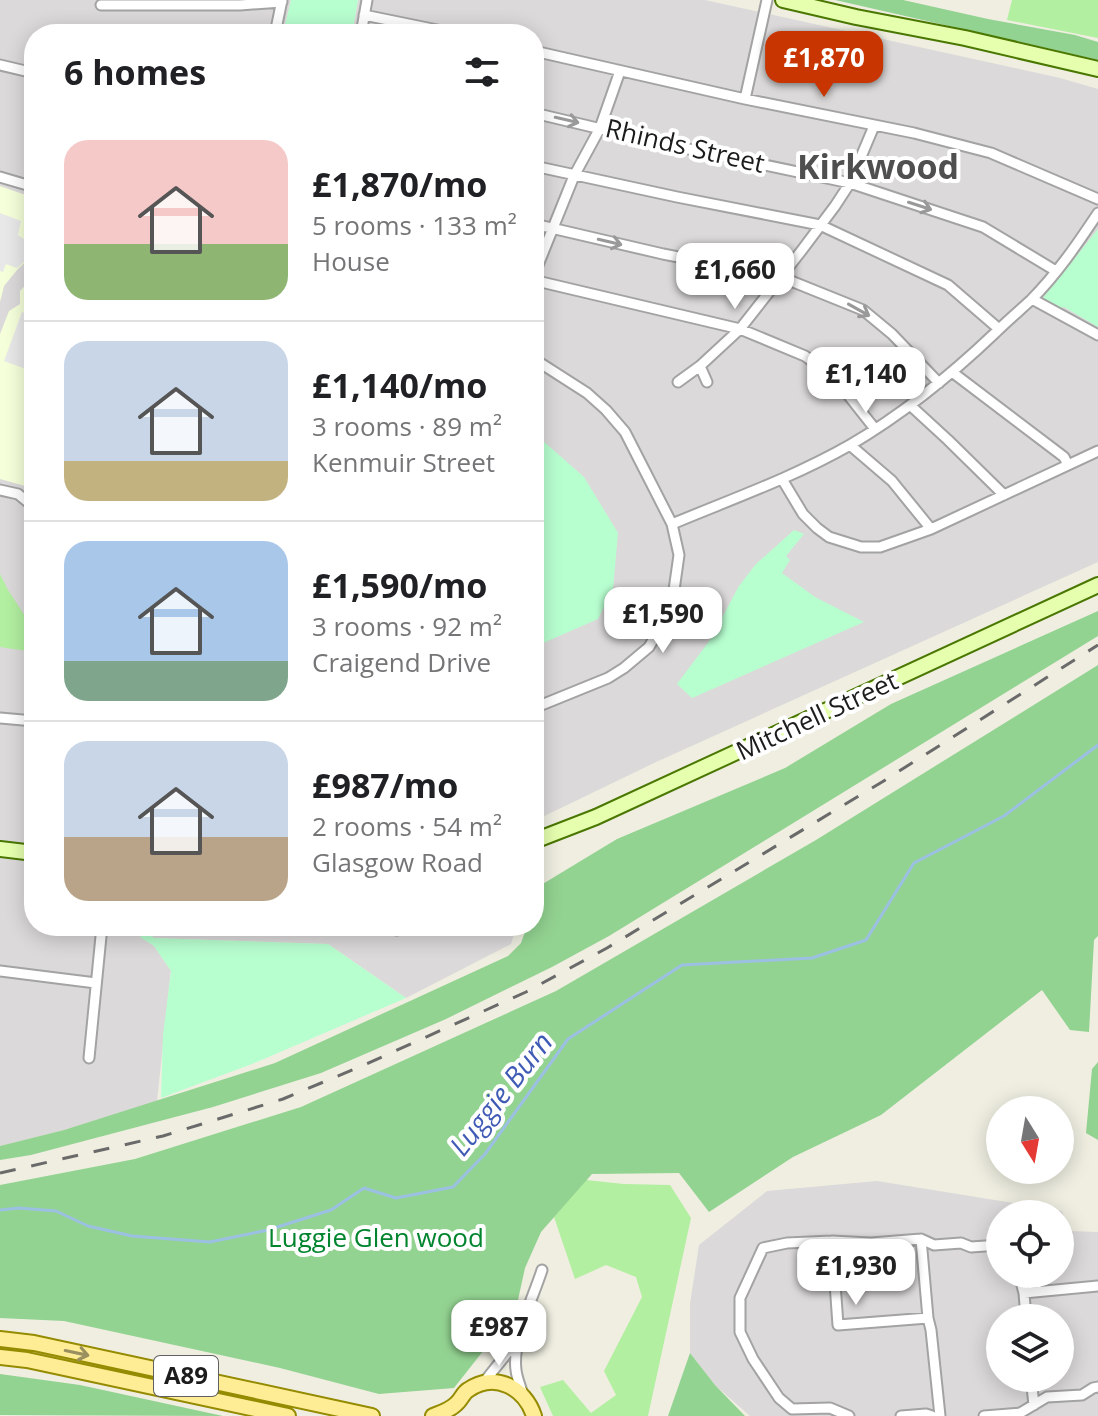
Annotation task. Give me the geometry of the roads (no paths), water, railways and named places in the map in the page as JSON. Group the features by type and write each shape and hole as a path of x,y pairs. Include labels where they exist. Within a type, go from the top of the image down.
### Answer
{"main road":[{"name":"A89","path":"0,1339 34,1343 372,1416"},
{"name":"A89","path":"0,1357 27,1360 288,1416"},
{"path":"433,1416 454,1411 467,1391 484,1382 505,1383 523,1395 534,1416"}],"street":[{"path":"363,24 367,0"},
{"path":"745,99 767,0"},
{"path":"783,0 1098,69"},
{"path":"101,5 240,5 282,1 277,24"},
{"path":"364,15 408,24"},
{"path":"544,53 914,133 991,153 1098,199"},
{"path":"0,65 24,71"},
{"path":"544,249 574,176 600,128 620,71"},
{"name":"Rhinds Street","path":"544,115 850,183 983,227 1056,271"},
{"path":"678,382 740,329 781,277 850,183 874,126"},
{"path":"544,168 820,225 948,285 999,329"},
{"path":"0,177 24,184"},
{"path":"672,524 782,479 850,445 911,406 1032,299 1098,213"},
{"path":"544,226 781,277 863,310 892,334 939,383"},
{"path":"544,282 740,329 805,356 834,377 875,429"},
{"path":"1032,299 1098,335"},
{"path":"544,365 587,393 625,432 672,524 679,555 674,590 661,626 649,647 608,678 544,704"},
{"path":"700,366 707,382"},
{"path":"952,372 1064,457 1068,465"},
{"path":"911,406 1004,495"},
{"path":"850,445 892,481 931,529"},
{"path":"782,479 803,514 829,537 861,547 880,547 931,529 1098,451"},
{"path":"0,490 18,494 24,499"},
{"name":"Mitchell Street","path":"544,837 662,787 1098,585"},
{"path":"0,718 24,720"},
{"path":"0,849 24,852"},
{"path":"89,1058 101,936"},
{"path":"0,971 96,983"},
{"path":"921,1239 940,1416"},
{"path":"849,1416 830,1408 792,1409 779,1398 753,1359 740,1332 740,1298 763,1248 787,1243 871,1243 921,1239 934,1245 961,1243 971,1247 986,1246"},
{"path":"832,1241 838,1325 928,1318"},
{"path":"523,1395 516,1367 519,1338 542,1270"},
{"path":"1024,1293 1098,1286"},
{"path":"1023,1288 1025,1304"},
{"path":"484,1382 519,1338"},
{"path":"984,1416 1020,1413 1047,1397 1082,1395 1098,1387"},
{"path":"1033,1392 1034,1405"},
{"path":"901,1416 932,1416"}],"waterway":[{"name":"Luggie Burn","path":"0,1210 56,1211 88,1226 132,1236 210,1242 268,1230 331,1210 364,1188 396,1198 453,1187 485,1154 568,1039 682,965 812,958 866,940 914,863 1004,816 1098,745"}],"railway":[{"path":"0,1173 163,1136 283,1099 526,992 607,948 882,782 1098,645"}],"district":[{"name":"Kirkwood","path":"878,167"}],"park label":[{"name":"Luggie Glen wood","path":"376,1238"}]}
